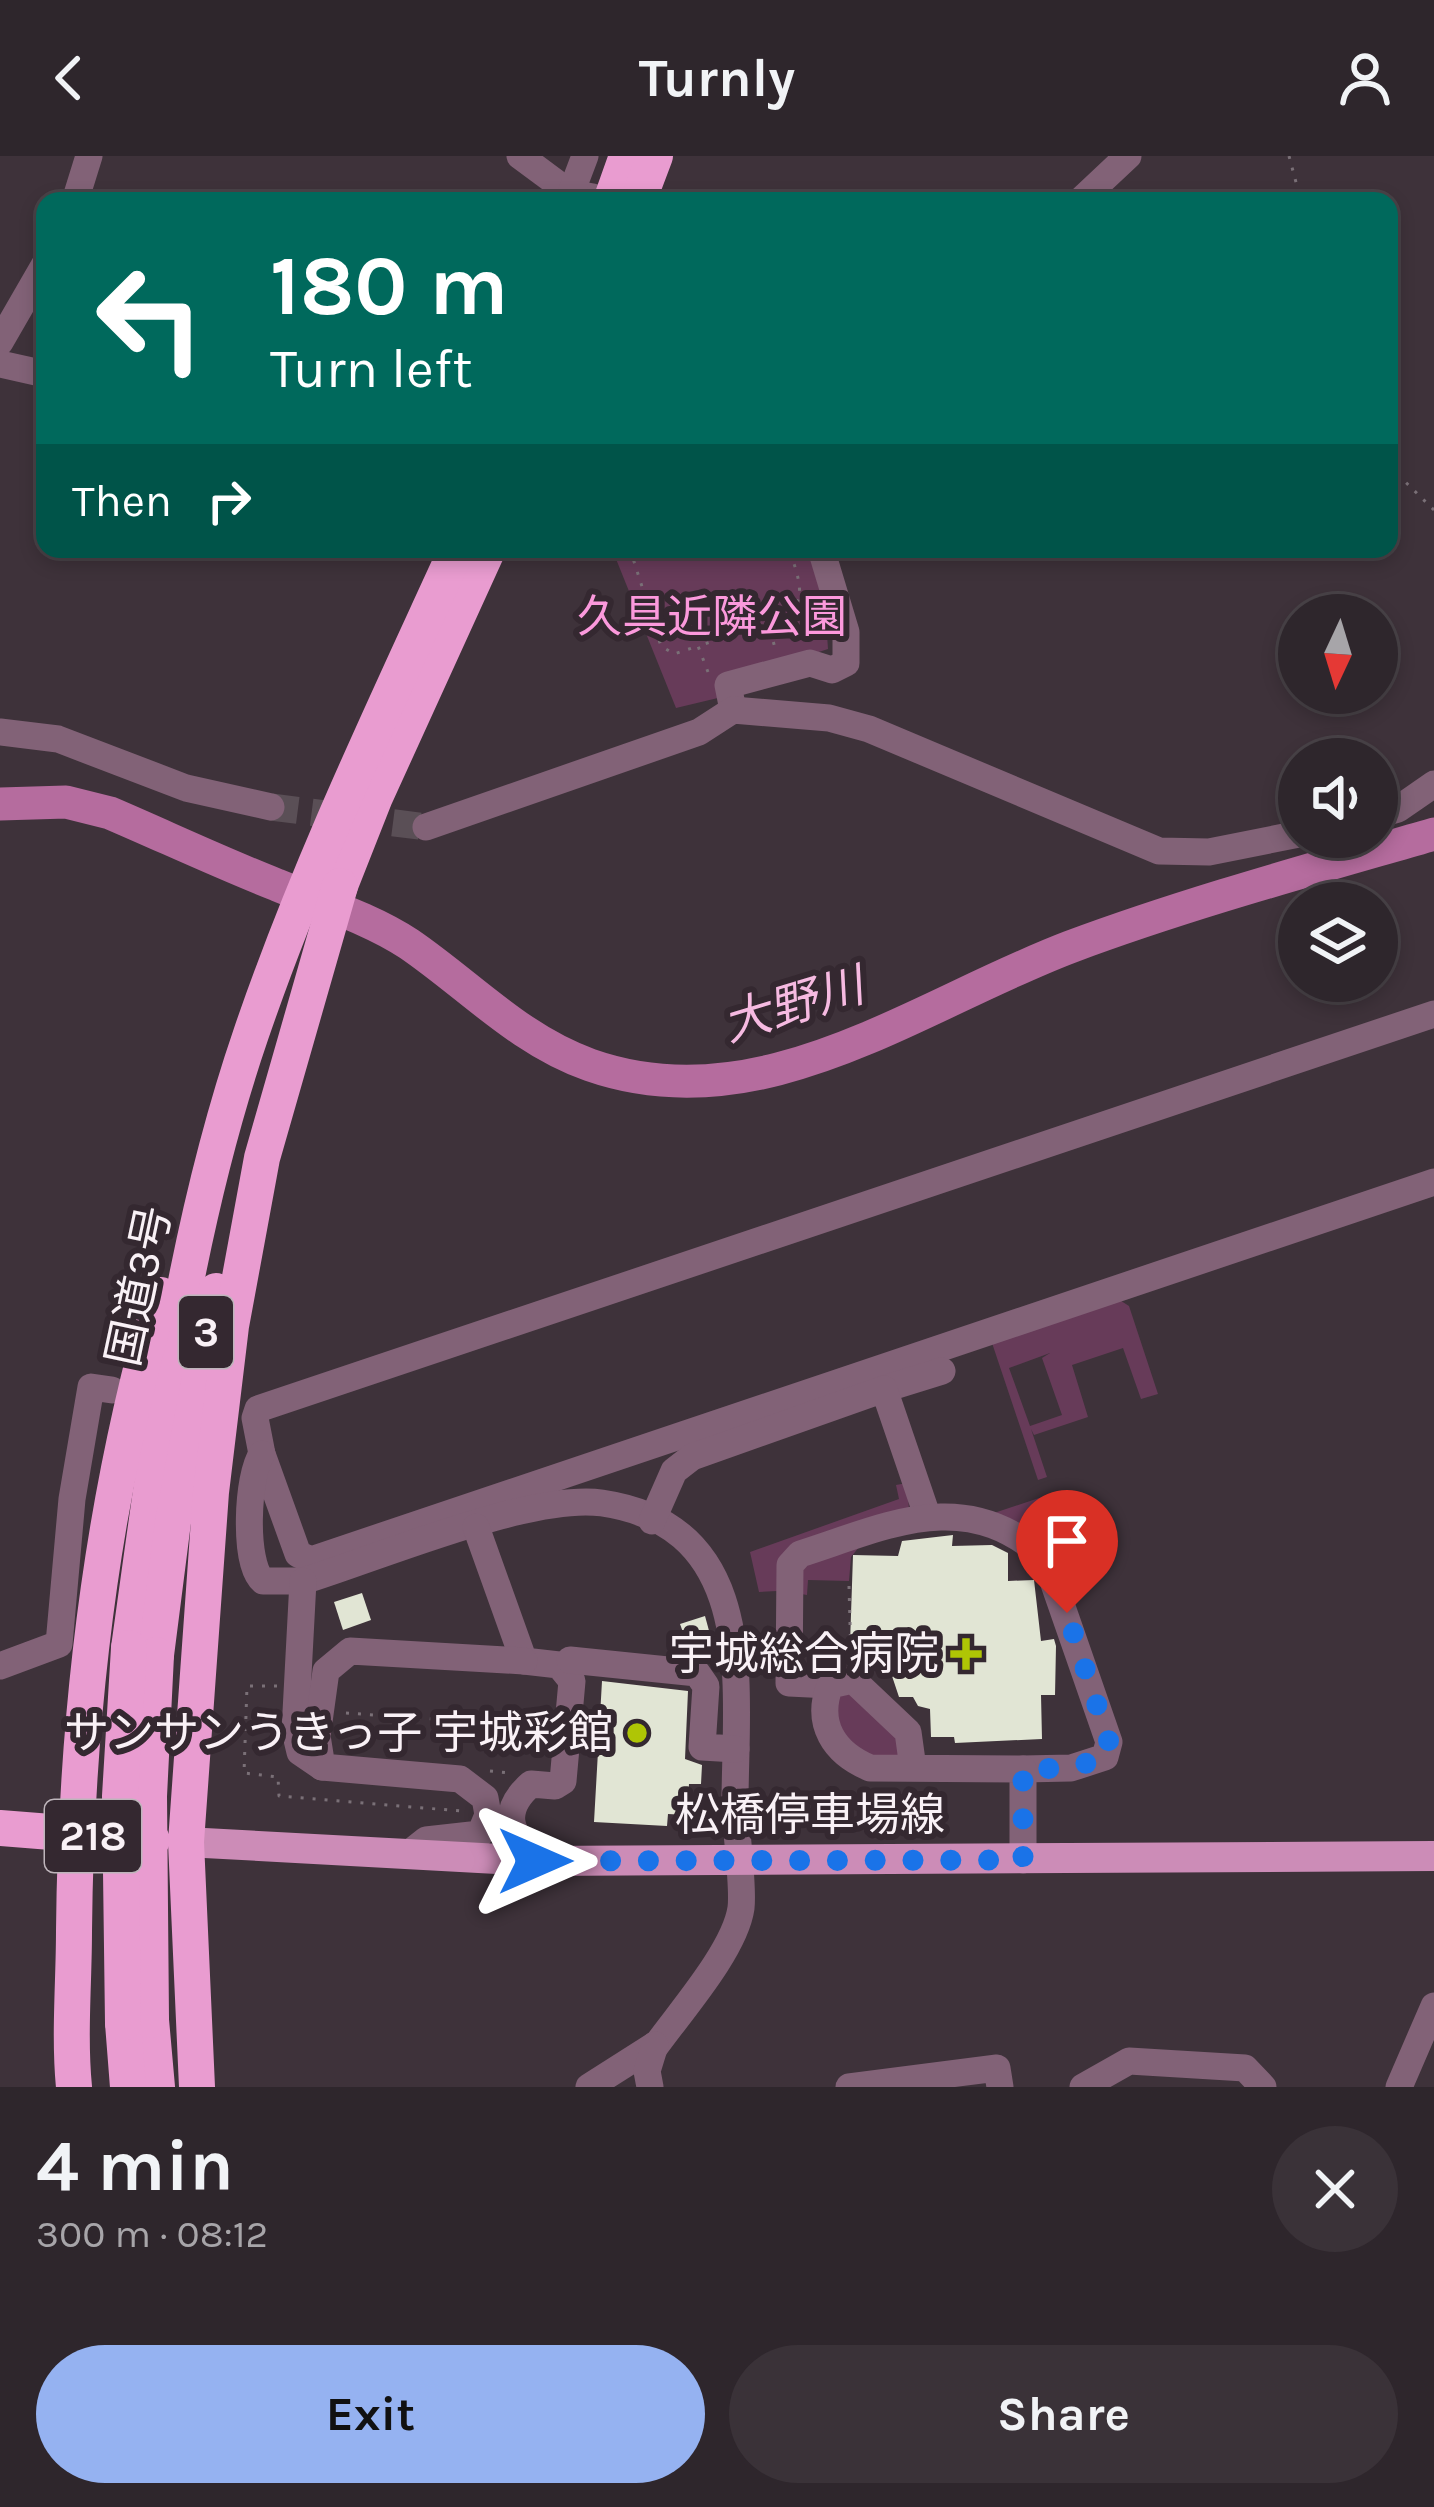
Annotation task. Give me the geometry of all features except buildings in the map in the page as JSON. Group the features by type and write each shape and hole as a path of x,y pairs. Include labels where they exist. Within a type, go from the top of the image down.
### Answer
{"highway":[{"path":"591,192 627,156"},
{"path":"641,192 655,156"},
{"name":"国道3号","path":"128,2087 137,2021 148,1796 142,1651 205,1336 274,1020 324,879 453,558"},
{"name":"国道3号","path":"324,879 484,558"},
{"path":"74,2087 75,1835 103,1533 148,1338 222,1088 274,1020"},
{"path":"197,2087 186,1841 201,1583 231,1326 262,1158 274,1020"},
{"name":"218","path":"0,1828 186,1841"},
{"name":"国道3号","path":"137,2021 158,2087"}],"main road":[{"name":"松橋停車場線","path":"186,1841 535,1861 1434,1856"}],"street":[{"path":"78,192 89,156"},
{"path":"520,156 576,192"},
{"path":"585,156 585,192"},
{"path":"1090,192 1128,156"},
{"path":"0,342 36,280"},
{"path":"0,364 36,372"},
{"path":"733,710 728,685 810,663 832,670 846,663 846,632 824,558"},
{"path":"426,826 699,732 733,710 829,718 869,729 1159,851 1209,852 1278,838"},
{"path":"0,732 58,739 186,788 271,807"},
{"path":"1398,804 1434,784"},
{"path":"1434,1014 258,1408 246,1417 298,1553 311,1560 1434,1182"},
{"path":"652,1521 674,1471 692,1457 942,1371"},
{"path":"0,1666 59,1645 72,1499 91,1387 112,1390"},
{"path":"884,1389 927,1515"},
{"path":"262,1454 253,1473 253,1572 276,1583 304,1581 476,1527 575,1502 604,1504 652,1521 706,1558 720,1584 735,1654 735,1860 742,1906 733,1935 655,2047 647,2071 650,2087"},
{"path":"841,1677 824,1720 830,1738 850,1760 870,1768 1023,1769 1094,1764 1106,1757 1109,1742 1053,1573 1032,1546 978,1519 927,1515 800,1555 790,1565 789,1683 841,1677 853,1681 908,1732 913,1768"},
{"path":"476,1527 524,1661"},
{"path":"304,1581 295,1731 300,1752 322,1767 555,1786 563,1781 572,1681 559,1665 350,1652 339,1656 326,1671 317,1736 322,1767"},
{"path":"570,1660 697,1673 706,1686 702,1747 736,1749"},
{"path":"1023,1769 1023,1860"},
{"path":"407,1855 426,1840 480,1834 488,1815 485,1798 460,1779"},
{"path":"531,1784 514,1803 510,1829 535,1861"},
{"path":"1399,2087 1434,2006"},
{"path":"589,2087 655,2047"},
{"path":"1083,2087 1129,2061 1245,2068 1263,2087"},
{"path":"849,2087 997,2068 1000,2087"}],"path":[{"path":"1288,156 1298,192"},
{"path":"1398,475 1434,510"},
{"path":"633,558 662,646 674,654 789,617 800,605 802,589 793,558"},
{"path":"768,624 776,648"},
{"path":"698,646 708,674"},
{"path":"841,1677 849,1586"},
{"path":"343,1712 554,1727"}],"green space":[{"name":"久具近隣公園","path":"616,558 812,558 824,591 828,649 718,685 722,697 676,708"},
{"path":"1118,1299 1129,1306 1158,1394 1141,1399 1123,1348 1072,1365 1088,1417 1034,1435 1031,1429 1047,1477 1038,1480 991,1340","holes":["1050,1353 1042,1358 1062,1415 1030,1426 1009,1368"]},
{"path":"907,1483 909,1509 792,1551 777,1591 759,1592 750,1552 899,1499 896,1485"},
{"path":"1054,1493 1058,1511 1017,1526 994,1513"},
{"path":"859,1547 851,1557 849,1581 808,1580 807,1595 795,1593 797,1568"},
{"path":"846,1689 900,1738 900,1759 864,1757 834,1726 835,1692"}],"waterway":[{"name":"大野川","path":"0,804 66,802 110,813 378,926 540,1041 590,1065 653,1080 716,1080 777,1069 896,1026 1070,947 1251,887 1434,834"}],"tunnel":[{"path":"271,807 426,827"}],"place":[{"name":"宇城総合病院","path":"966,1654"},
{"name":"サンサンうきっ子 宇城彩館","path":"637,1733"}],"route":[{"path":"535,1861 1023,1860 1023,1769 1094,1764 1106,1757 1109,1742 1067,1613"}]}
